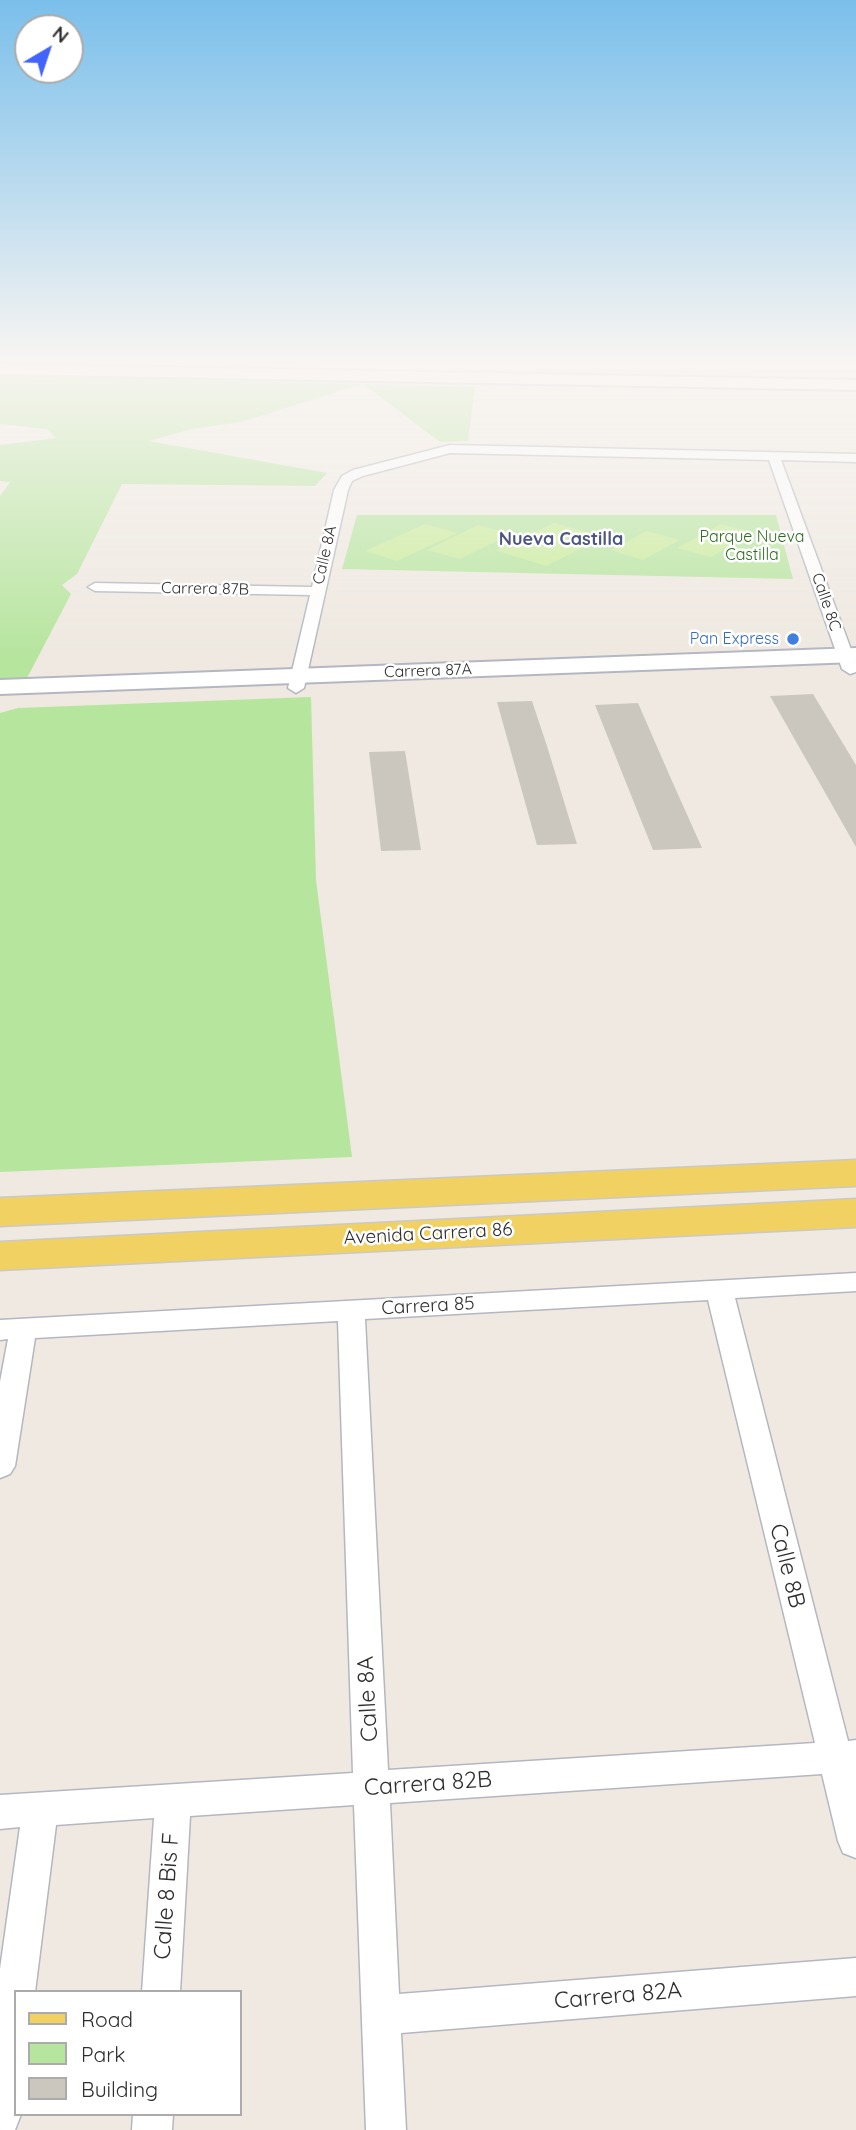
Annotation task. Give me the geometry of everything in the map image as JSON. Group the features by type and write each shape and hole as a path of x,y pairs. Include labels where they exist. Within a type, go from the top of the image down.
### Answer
{"main road":[{"name":"Carrera 87A","path":"0,698 296,682 852,662"},
{"name":"Carrera 87A","path":"0,687 296,682"},
{"path":"0,1212 856,1172"},
{"name":"Avenida Carrera 86","path":"0,1256 856,1213"}],"street":[{"name":"Calle 8A","path":"296,682 341,490 347,479 414,457"},
{"name":"Calle 8C","path":"774,457 852,662"},
{"path":"807,457 856,458"},
{"name":"Carrera 87B","path":"95,587 316,591"},
{"name":"Carrera 85","path":"12,1330 856,1282"},
{"name":"Calle 8B","path":"719,1289 845,1757 856,1841"},
{"name":"Calle 8A","path":"351,1310 386,2130"},
{"path":"0,1466 12,1330"},
{"name":"Carrera 82B","path":"0,1812 845,1757"},
{"name":"Calle 8 Bis F","path":"161,1990 173,1801"},
{"path":"17,1990 40,1809"},
{"name":"Carrera 82A","path":"381,2015 856,1977"},
{"path":"0,2117 14,2009"}],"green space":[{"path":"0,457 240,457 327,473 315,486 122,484 77,574 62,585 71,594 27,678 0,679 0,496 10,482 0,481"},
{"name":"Parque Nueva Castilla","path":"357,515 776,515 793,579 342,569"},
{"path":"554,523 604,537 546,566 495,550"},
{"path":"425,524 457,533 397,561 365,551"},
{"path":"721,524 754,533 711,557 677,548"},
{"path":"478,525 511,534 460,559 427,550"},
{"path":"647,531 680,540 643,560 610,550"},
{"path":"311,697 316,880 352,1157 0,1172 0,713 18,708"}],"building":[{"path":"813,694 856,765 856,847 770,696"},
{"path":"532,701 577,844 537,845 497,702"},
{"path":"638,703 702,848 653,850 595,705"},
{"path":"405,751 421,850 381,851 369,752"}],"place":[{"name":"Pan Express","path":"793,639"}],"district":[{"name":"Nueva Castilla","path":"561,540"}]}
